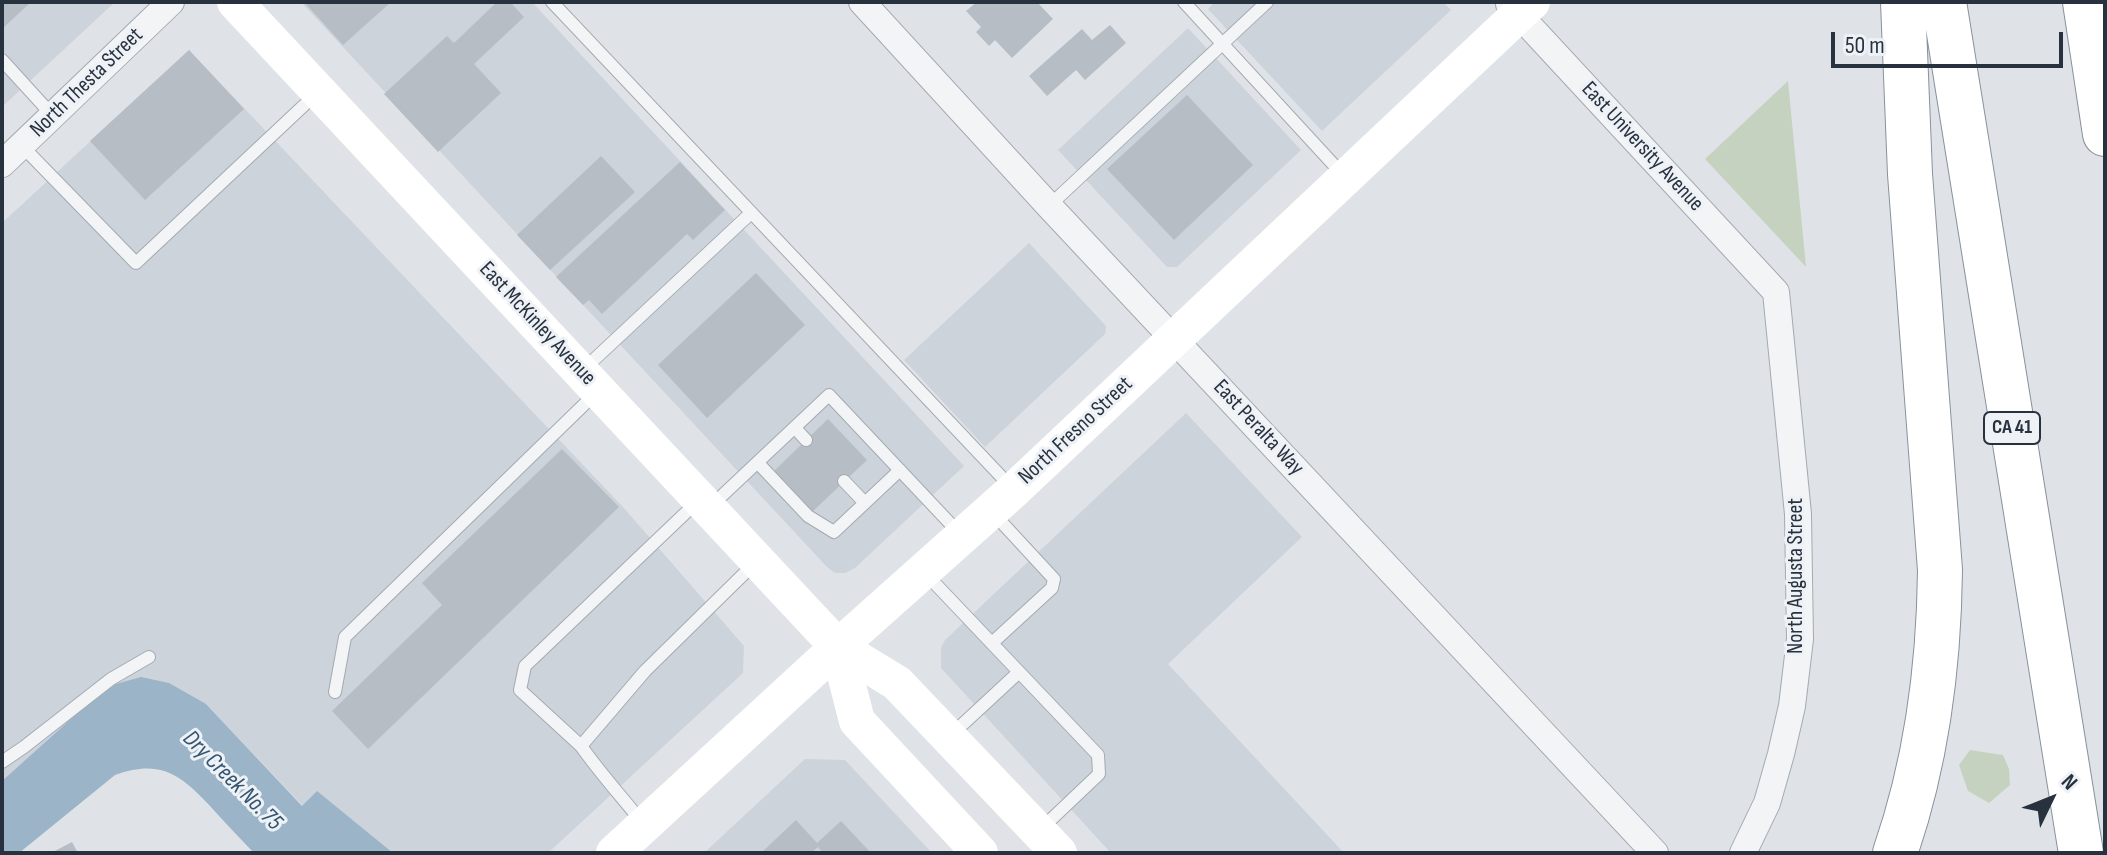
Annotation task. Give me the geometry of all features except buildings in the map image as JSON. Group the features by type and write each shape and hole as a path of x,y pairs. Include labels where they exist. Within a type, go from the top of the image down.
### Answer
{"highway":[{"path":"1895,853 1926,743 1940,628 1937,506 1910,174 1903,2"},
{"name":"CA 41","path":"1944,2 2081,853"},
{"path":"2087,2 2105,76"},
{"path":"2087,2 2105,134"}],"main road":[{"name":"East McKinley Avenue","path":"235,2 838,647 897,683 1048,842"},
{"name":"North Fresno Street","path":"614,853 1002,500 1346,178 1519,6"},
{"name":"East McKinley Avenue","path":"838,647 857,721 980,853"}],"street":[{"name":"North Thesta Street","path":"2,164 171,2"},
{"name":"East Peralta Way","path":"862,2 1655,853"},
{"name":"East University Avenue","path":"1519,6 1776,292"},
{"name":"North Augusta Street","path":"1743,853 1767,803 1781,754 1792,706 1800,639 1798,514 1776,292"}],"lane":[{"path":"552,2 751,213 1002,500 1054,579 1052,588 992,643"},
{"path":"1184,2 1346,178"},
{"path":"1049,206 1267,2"},
{"path":"2,60 53,116"},
{"path":"22,146 136,263 319,92"},
{"path":"335,692 345,637 751,213"},
{"path":"644,825 618,791 604,779 581,746 520,690 525,666 705,504 758,463 829,395 962,536"},
{"path":"795,428 806,440"},
{"path":"758,463 808,516 834,532 900,470"},
{"path":"844,481 865,503"},
{"path":"581,746 645,671 758,561"},
{"path":"923,571 1098,755 1099,774 1048,842"},
{"path":"2,762 111,679 149,657"},
{"path":"949,737 1019,672"}],"shaded area":[{"path":"2,2 115,2 2,107"},
{"path":"301,2 532,2 964,466 855,568 845,573 835,573"},
{"path":"1215,2 1443,2 1451,10 1322,131 1208,9"},
{"path":"1188,28 1301,150 1177,267 1167,267 1058,150"},
{"path":"189,50 623,507 744,646 743,673 548,853 393,853 317,792 303,806 206,704 83,708 2,781 2,223"},
{"path":"1029,243 1106,326 1105,334 985,447 904,360"},
{"path":"1186,413 1302,537 1168,664 1344,853 1111,853 941,668 941,648 945,640"},
{"path":"805,759 845,760 932,853 704,853"}],"green space":[{"path":"1788,81 1806,267 1705,159"},
{"path":"1970,750 2003,755 2009,769 2010,785 1989,803 1968,791 1959,765"}],"water":[{"name":"Dry Creek No. 75","path":"141,677 169,683 206,704 302,806 317,791 393,853 254,853 189,785 168,772 145,769 115,775 19,853 2,853 2,781 83,708 116,684"}]}
